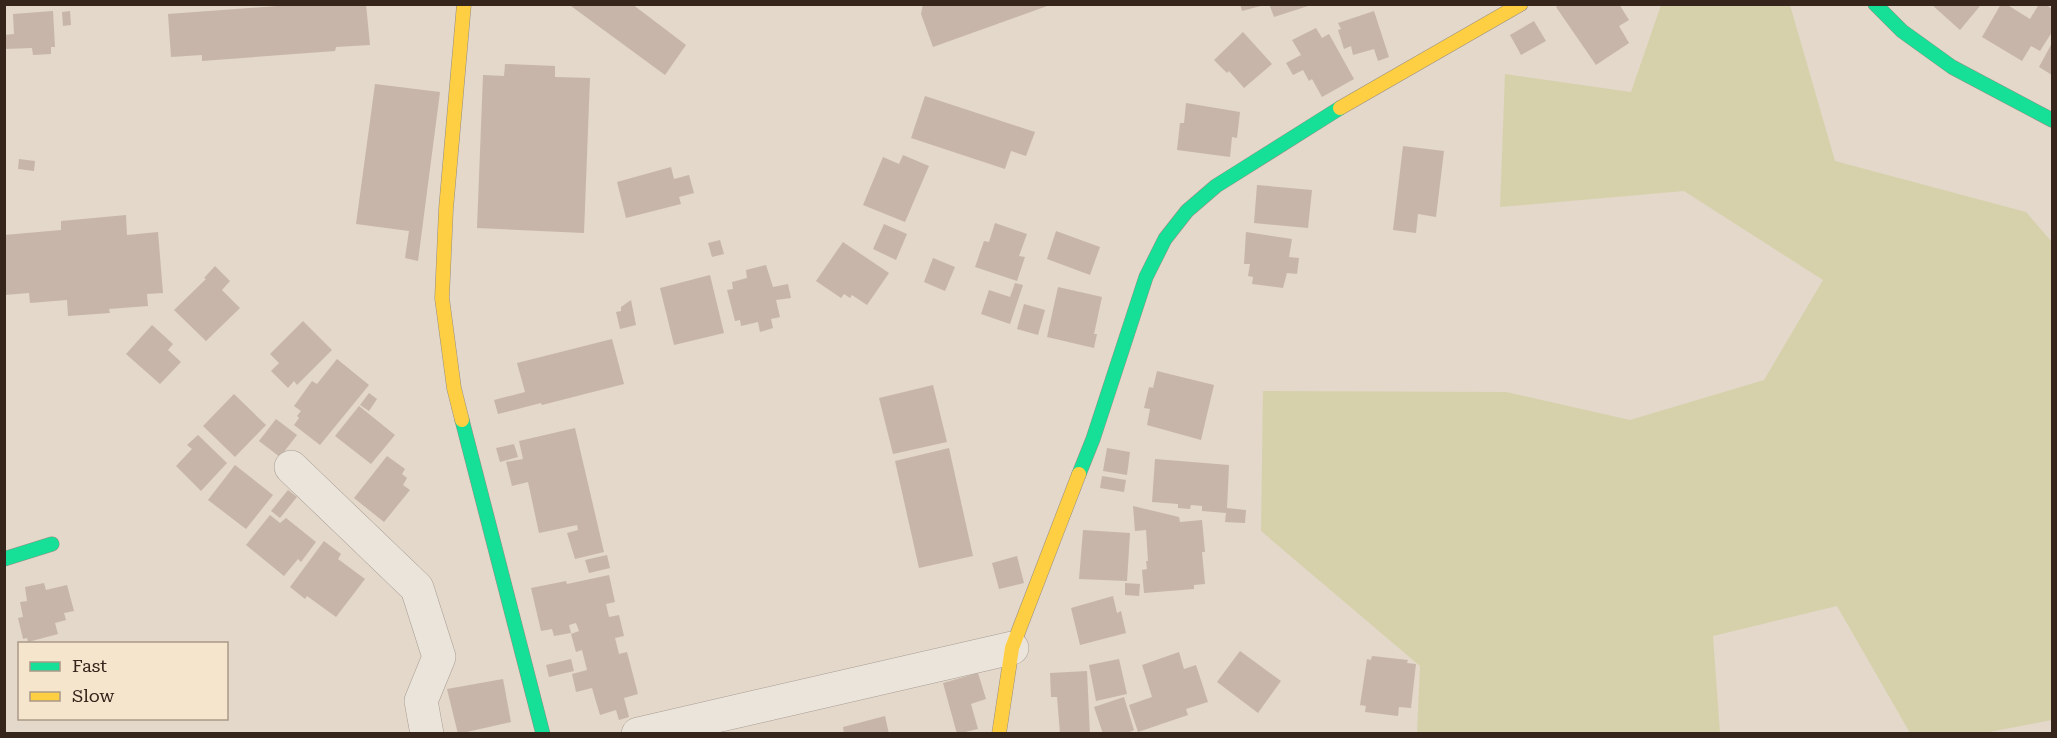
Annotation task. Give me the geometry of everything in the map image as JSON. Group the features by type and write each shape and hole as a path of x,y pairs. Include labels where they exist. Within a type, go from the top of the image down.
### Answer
{"street":[{"path":"465,4 446,210 442,298 454,387 543,734"},
{"path":"999,734 1012,648 1093,440 1146,278 1165,239 1187,211 1216,186 1313,123 1521,4"},
{"path":"1875,4 1902,31 1952,67 2052,120"},
{"path":"291,467 417,588 439,657 421,701 427,734"},
{"path":"4,559 52,543"},
{"path":"638,734 1012,648"}],"shaded area":[{"path":"1661,5 1790,5 1835,161 2026,212 2052,242 2052,720 1984,733 1910,733 1837,606 1713,636 1720,733 1417,733 1420,666 1261,531 1263,391 1506,392 1630,420 1764,380 1823,280 1684,191 1500,207 1505,74 1631,92"}],"building":[{"path":"304,4 366,4 370,45 336,47 335,51 202,61 202,55 171,57 168,14"},
{"path":"572,4 632,4 686,45 665,75 571,6"},
{"path":"923,4 1050,5 933,47 921,14"},
{"path":"1240,4 1264,4 1264,5 1242,11"},
{"path":"1269,4 1311,4 1311,5 1274,17"},
{"path":"1560,4 1619,4 1629,20 1619,26 1629,43 1596,65 1556,7"},
{"path":"1931,4 1978,4 1980,6 1960,30"},
{"path":"2001,4 2006,4 2030,19 2039,4 2045,4 2052,9 2052,32 2040,51 2031,46 2022,61 1982,37"},
{"path":"53,11 55,47 51,47 51,54 33,55 32,48 4,49 4,35 14,34 13,14"},
{"path":"70,11 71,25 63,26 62,12"},
{"path":"1374,11 1389,57 1378,61 1374,49 1353,55 1351,46 1344,49 1338,30 1341,29 1338,23"},
{"path":"1534,21 1546,41 1521,55 1510,35"},
{"path":"1316,28 1322,38 1329,34 1354,79 1322,97 1312,79 1309,81 1303,70 1293,75 1286,63 1301,55 1292,40"},
{"path":"1243,32 1272,64 1244,88 1229,71 1227,73 1214,60"},
{"path":"2052,43 2052,75 2039,67"},
{"path":"505,64 555,66 555,77 590,78 584,233 477,228 483,75 504,76"},
{"path":"375,84 440,92 418,261 405,258 409,231 356,224"},
{"path":"925,96 1035,132 1026,156 1011,151 1005,169 911,138"},
{"path":"1186,103 1240,112 1237,138 1232,137 1230,157 1177,150 1180,123 1184,123"},
{"path":"1403,146 1444,151 1436,217 1418,214 1416,233 1393,230"},
{"path":"903,155 929,166 905,222 863,205 883,157 899,164"},
{"path":"19,159 35,161 34,171 18,169"},
{"path":"671,167 674,179 689,175 694,193 679,197 681,204 626,218 617,182"},
{"path":"1257,185 1312,190 1308,228 1254,223"},
{"path":"126,215 127,235 158,232 163,293 147,294 148,306 109,309 110,313 68,316 67,300 30,303 29,293 4,295 4,235 61,230 61,221"},
{"path":"995,223 1027,234 1019,256 1025,257 1017,281 975,267 984,241 989,242"},
{"path":"884,224 907,234 896,260 873,249"},
{"path":"1056,231 1100,247 1090,275 1047,259"},
{"path":"1246,232 1292,239 1289,257 1299,258 1297,274 1287,273 1283,288 1252,284 1253,277 1248,276 1250,264 1244,264"},
{"path":"720,240 724,254 712,257 708,243"},
{"path":"843,242 889,273 867,305 852,295 850,298 844,294 841,298 816,281"},
{"path":"933,258 955,267 945,291 924,282"},
{"path":"766,265 773,287 788,284 791,298 776,300 780,317 771,319 773,328 760,332 758,322 741,326 740,320 735,321 727,290 733,289 732,282 747,278 746,270"},
{"path":"215,266 230,281 222,290 240,308 206,341 174,310 206,279 204,278"},
{"path":"710,275 724,333 674,345 660,288"},
{"path":"1015,283 1023,285 1010,324 981,314 989,290 1010,297"},
{"path":"1058,287 1102,297 1094,334 1097,334 1094,348 1047,337"},
{"path":"631,300 636,325 620,329 616,312 621,311 621,307"},
{"path":"1024,304 1045,310 1038,335 1017,329"},
{"path":"303,321 332,350 297,385 294,381 288,388 271,371 279,363 270,354"},
{"path":"152,325 173,344 168,350 181,362 160,384 126,354"},
{"path":"612,339 624,384 498,414 494,400 525,392 517,363"},
{"path":"337,359 369,385 320,445 294,425 301,411 294,406 312,381 317,384"},
{"path":"1157,371 1214,385 1201,440 1147,425 1150,409 1144,408 1149,387 1153,388"},
{"path":"933,385 947,442 893,454 879,398"},
{"path":"369,393 377,399 369,411 360,405"},
{"path":"234,394 266,425 235,457 203,426"},
{"path":"359,406 395,435 371,464 335,436"},
{"path":"276,419 297,435 280,457 259,441"},
{"path":"575,428 604,552 575,559 567,533 578,530 577,525 539,533 528,482 512,486 506,462 523,459 519,441"},
{"path":"198,435 227,463 201,491 176,466 192,449 187,445"},
{"path":"514,444 518,457 500,462 496,448"},
{"path":"949,448 973,556 919,568 895,461"},
{"path":"1107,448 1130,452 1127,475 1103,471"},
{"path":"387,456 405,469 402,474 407,478 403,485 410,490 384,522 354,498"},
{"path":"1155,459 1229,465 1227,508 1246,510 1245,523 1225,522 1226,513 1202,511 1202,506 1191,505 1190,509 1178,508 1178,504 1152,502"},
{"path":"235,465 273,495 246,529 208,500"},
{"path":"1102,476 1126,480 1124,492 1100,488"},
{"path":"288,490 297,497 280,518 271,511"},
{"path":"1133,506 1179,517 1180,522 1202,520 1205,584 1194,585 1194,589 1144,593 1142,570 1147,569 1146,561 1148,561 1146,530 1135,531"},
{"path":"270,515 280,523 286,518 316,542 301,562 298,559 284,576 246,545"},
{"path":"1083,530 1130,533 1127,581 1079,579"},
{"path":"324,541 341,554 338,559 365,579 336,617 307,596 305,599 290,587"},
{"path":"607,555 610,568 589,573 585,560"},
{"path":"1017,556 1024,583 999,589 992,563"},
{"path":"609,575 615,602 606,604 609,617 619,615 624,636 615,638 619,654 627,652 638,694 624,698 629,717 619,720 616,710 600,715 592,688 576,692 572,674 587,670 582,650 576,652 571,634 579,631 576,623 569,625 571,633 554,636 552,629 541,631 531,588 566,581 567,584"},
{"path":"44,583 46,590 67,585 74,611 64,613 66,620 55,623 58,634 28,642 27,638 23,639 18,618 23,617 20,602 27,601 25,587"},
{"path":"1125,583 1140,584 1139,596 1125,595"},
{"path":"1113,596 1117,613 1121,611 1126,633 1080,645 1071,608"},
{"path":"1240,651 1281,681 1258,713 1217,682"},
{"path":"1179,652 1184,669 1196,665 1208,702 1186,709 1188,715 1138,732 1129,705 1152,697 1142,665"},
{"path":"1372,656 1408,660 1407,663 1416,664 1411,708 1399,707 1398,716 1365,712 1366,706 1360,705 1367,659 1371,660"},
{"path":"571,659 574,671 549,677 546,665"},
{"path":"1119,659 1127,694 1096,701 1089,665"},
{"path":"1087,671 1090,734 1060,734 1057,697 1051,697 1050,673"},
{"path":"978,673 986,699 971,704 978,729 957,734 943,683"},
{"path":"503,679 511,722 458,734 447,689"},
{"path":"1124,697 1134,730 1125,734 1103,734 1094,707"},
{"path":"885,716 889,734 844,734 843,727"}],"traffic: fast":[{"path":"1875,4 1902,31 1952,67 2052,120"},
{"path":"1079,474 1093,439 1146,277 1165,239 1187,211 1216,186 1340,108"},
{"path":"462,420 543,734"},
{"path":"4,559 52,544"}],"traffic: slow":[{"path":"462,420 454,388 442,298 446,209 464,4"},
{"path":"1340,108 1521,4"},
{"path":"999,734 1012,648 1079,474"}]}
